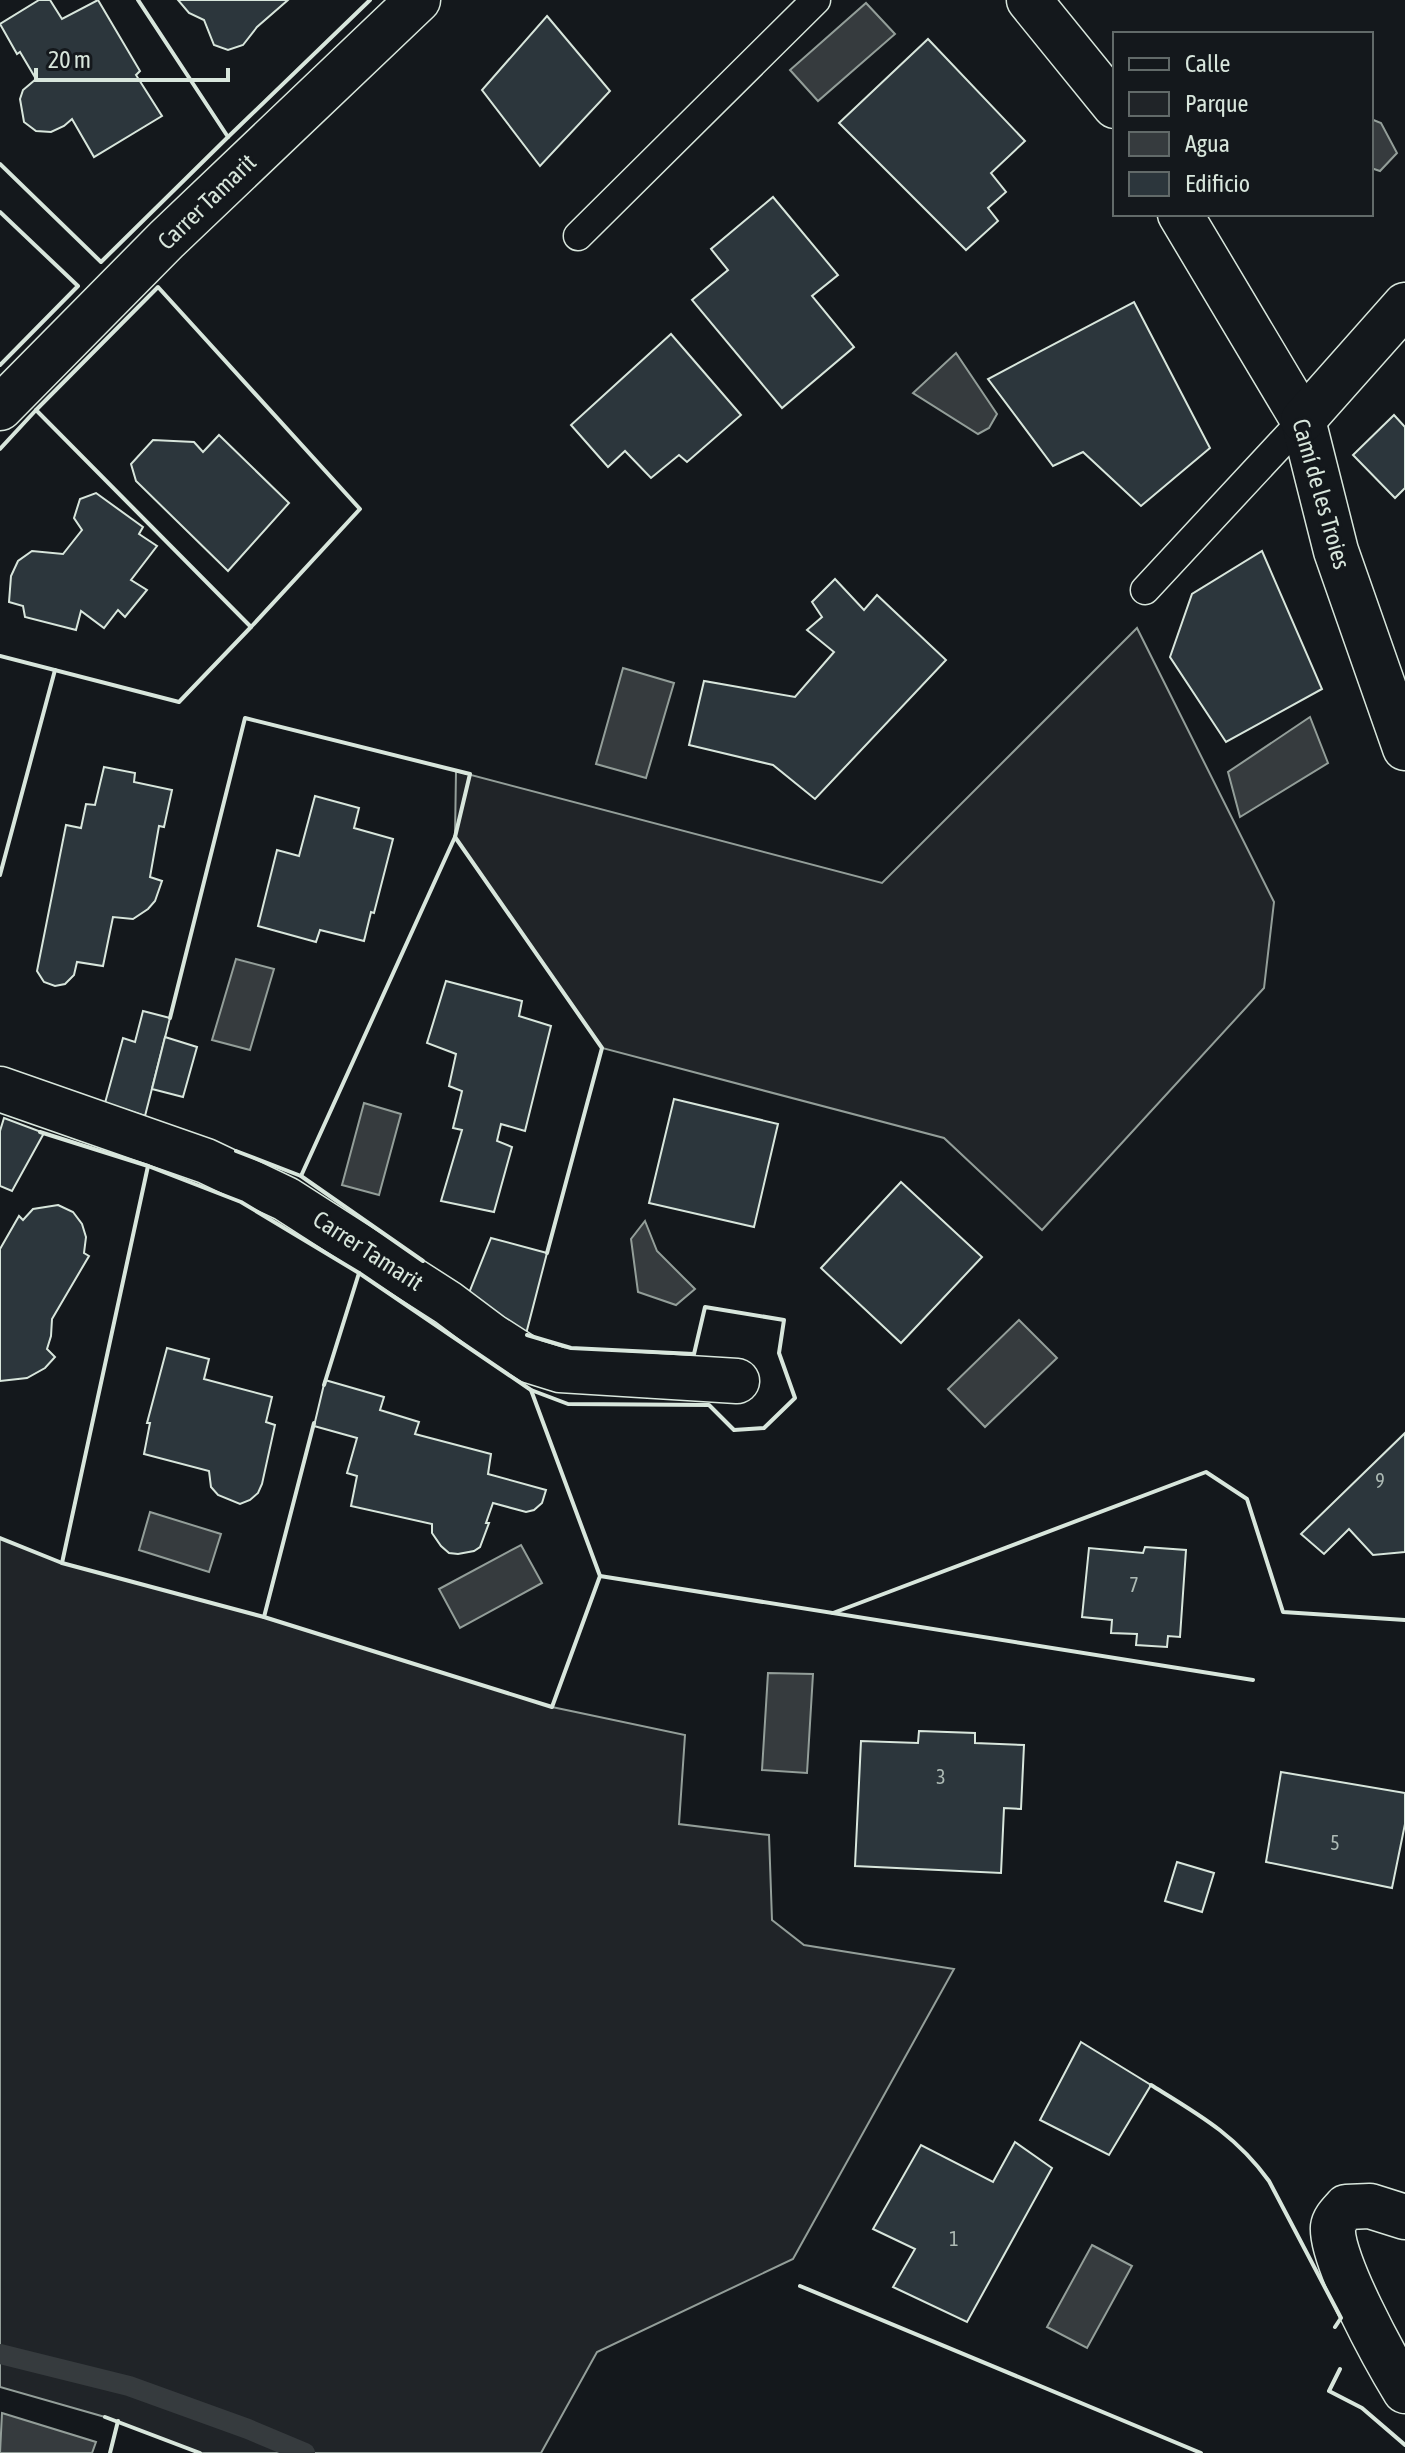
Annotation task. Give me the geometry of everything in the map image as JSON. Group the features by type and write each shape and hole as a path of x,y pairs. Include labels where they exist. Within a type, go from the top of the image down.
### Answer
{"street":[{"name":"Carrer Tamarit","path":"0,408 166,240 418,0"},
{"path":"1029,0 1113,104"},
{"name":"Camí de les Troies","path":"1181,216 1303,420 1336,551 1405,748"},
{"path":"1303,420 1405,305"},
{"name":"Carrer Tamarit","path":"0,1089 206,1161 286,1199 448,1303 531,1361 560,1370 737,1381"},
{"path":"1405,2217 1370,2206 1346,2207 1333,2223 1333,2233 1334,2244 1354,2293 1405,2391"}],"lane":[{"path":"578,236 816,0"},
{"path":"1145,590 1303,420"}],"green space":[{"path":"1137,628 1274,902 1264,988 1042,1230 944,1138 602,1048 455,837 456,771 882,883"},
{"path":"0,1538 62,1563 264,1617 552,1707 685,1735 679,1824 769,1835 772,1920 804,1945 954,1969 793,2259 597,2352 541,2453 200,2453 105,2417 0,2387"}],"water":[{"path":"866,3 895,34 818,101 790,70"},
{"path":"1373,120 1381,123 1397,153 1380,171 1373,169"},
{"path":"956,353 997,414 989,428 978,434 913,393"},
{"path":"623,668 674,683 646,778 596,764"},
{"path":"1310,717 1328,763 1240,817 1228,772"},
{"path":"236,959 274,969 250,1050 212,1040"},
{"path":"364,1103 401,1114 379,1195 342,1185"},
{"path":"645,1221 657,1251 695,1289 676,1305 638,1292 631,1239"},
{"path":"1019,1320 1057,1358 985,1427 948,1389"},
{"path":"150,1512 221,1534 209,1572 139,1550"},
{"path":"521,1545 542,1583 460,1628 439,1589"},
{"path":"768,1673 813,1674 807,1773 762,1770"},
{"path":"1092,2245 1132,2266 1087,2348 1047,2327"},
{"path":"2,2413 96,2442 92,2453 0,2453"}],"building":[{"path":"39,0 50,0 62,19 98,0 140,71 136,75 162,116 94,157 72,119 51,132 36,131 24,122 20,99 23,90 36,79 0,24"},
{"path":"178,0 288,0 257,27 243,45 228,50 214,45 204,20 189,13"},
{"path":"547,16 610,91 540,166 482,90"},
{"path":"928,39 1025,141 991,173 1006,192 988,208 998,221 966,250 839,123"},
{"path":"773,197 838,275 812,296 854,347 782,408 692,300 728,270 711,249"},
{"path":"1134,302 1210,448 1141,506 1083,452 1053,466 988,379"},
{"path":"671,334 741,415 687,462 679,455 651,478 625,451 608,467 571,425"},
{"path":"1394,415 1405,427 1405,488 1395,498 1353,455"},
{"path":"219,435 289,503 228,571 136,481 131,464 153,440 194,442 203,452"},
{"path":"96,493 143,527 139,534 157,546 131,580 147,590 125,617 118,610 104,628 81,611 76,630 25,617 23,606 9,602 11,576 18,561 32,551 63,554 82,530 74,518 80,499"},
{"path":"1262,551 1322,689 1226,742 1170,657 1192,594"},
{"path":"835,579 864,610 877,595 946,660 815,799 773,765 689,745 704,681 795,697 834,652 807,630 822,617 812,602"},
{"path":"104,767 135,773 134,782 172,790 164,827 159,826 150,877 162,881 155,901 148,909 133,919 113,917 103,966 77,962 74,975 65,984 55,986 44,982 37,971 66,825 81,828 86,804 95,805"},
{"path":"315,796 359,808 354,828 393,839 364,941 320,930 316,942 258,926 277,850 299,856"},
{"path":"446,981 522,1001 519,1016 551,1026 525,1131 501,1124 497,1141 512,1147 494,1212 441,1201 462,1130 453,1128 462,1091 449,1086 456,1054 427,1043"},
{"path":"143,1011 170,1018 145,1116 105,1103 123,1038 135,1042"},
{"path":"165,1037 197,1047 183,1097 152,1089"},
{"path":"674,1099 778,1124 754,1227 649,1203"},
{"path":"4,1118 44,1133 12,1191 0,1186 0,1131"},
{"path":"901,1182 982,1257 901,1343 821,1268"},
{"path":"58,1205 73,1212 82,1224 86,1237 84,1253 89,1256 52,1319 47,1349 55,1357 45,1368 27,1378 0,1381 0,1249 19,1216 23,1220 33,1209"},
{"path":"491,1238 547,1253 526,1334 469,1293"},
{"path":"167,1348 209,1359 204,1379 272,1397 266,1422 275,1425 262,1484 250,1500 240,1504 218,1495 211,1487 209,1471 144,1454 150,1423 147,1423"},
{"path":"325,1380 384,1397 380,1410 419,1422 415,1434 491,1454 488,1474 546,1490 542,1503 526,1512 493,1503 480,1547 458,1554 449,1553 441,1546 432,1533 432,1524 351,1506 357,1476 347,1473 357,1438 314,1426"},
{"path":"1405,1433 1405,1552 1373,1555 1349,1529 1324,1554 1301,1534"},
{"path":"1145,1547 1186,1550 1180,1637 1168,1636 1167,1647 1136,1645 1137,1634 1111,1633 1112,1620 1082,1617 1089,1548 1143,1553"},
{"path":"919,1731 975,1733 975,1743 1024,1745 1021,1809 1004,1808 1001,1873 855,1866 861,1741 918,1743"},
{"path":"1281,1772 1405,1793 1405,1824 1392,1888 1266,1862"},
{"path":"1177,1862 1214,1873 1202,1912 1165,1901"},
{"path":"1081,2042 1151,2085 1109,2155 1040,2120"},
{"path":"1015,2142 1052,2168 967,2322 893,2287 915,2249 873,2229 921,2145 993,2182"}],"waterway":[{"path":"0,2354 129,2386 305,2453"}],"wall":[{"path":"0,164 101,262 228,137 138,0"},
{"path":"228,137 370,0"},
{"path":"0,212 78,286 0,365"},
{"path":"158,287 360,509 251,627 36,410 158,287"},
{"path":"0,449 36,410"},
{"path":"0,656 179,702 251,627"},
{"path":"0,875 55,670"},
{"path":"170,1018 245,718 470,774 455,837 301,1176 236,1151"},
{"path":"455,837 602,1048 547,1253"},
{"path":"40,1132 148,1166 62,1563"},
{"path":"148,1166 241,1202 359,1273 324,1385"},
{"path":"301,1176 423,1261"},
{"path":"0,1538 62,1563 264,1617 552,1707 600,1576 531,1390 359,1273"},
{"path":"527,1335 571,1348 694,1354 705,1307 784,1320 779,1353 795,1398 764,1428 734,1430 709,1405 568,1404 531,1390"},
{"path":"264,1617 314,1423"},
{"path":"833,1613 1206,1472 1247,1499 1283,1612 1405,1620"},
{"path":"600,1576 1253,1680"},
{"path":"1151,2085 1230,2138 1269,2181 1341,2318 1335,2327"},
{"path":"800,2286 1201,2453"},
{"path":"1340,2369 1329,2391 1362,2408 1405,2445"},
{"path":"105,2417 200,2453"},
{"path":"110,2453 118,2421"}]}
